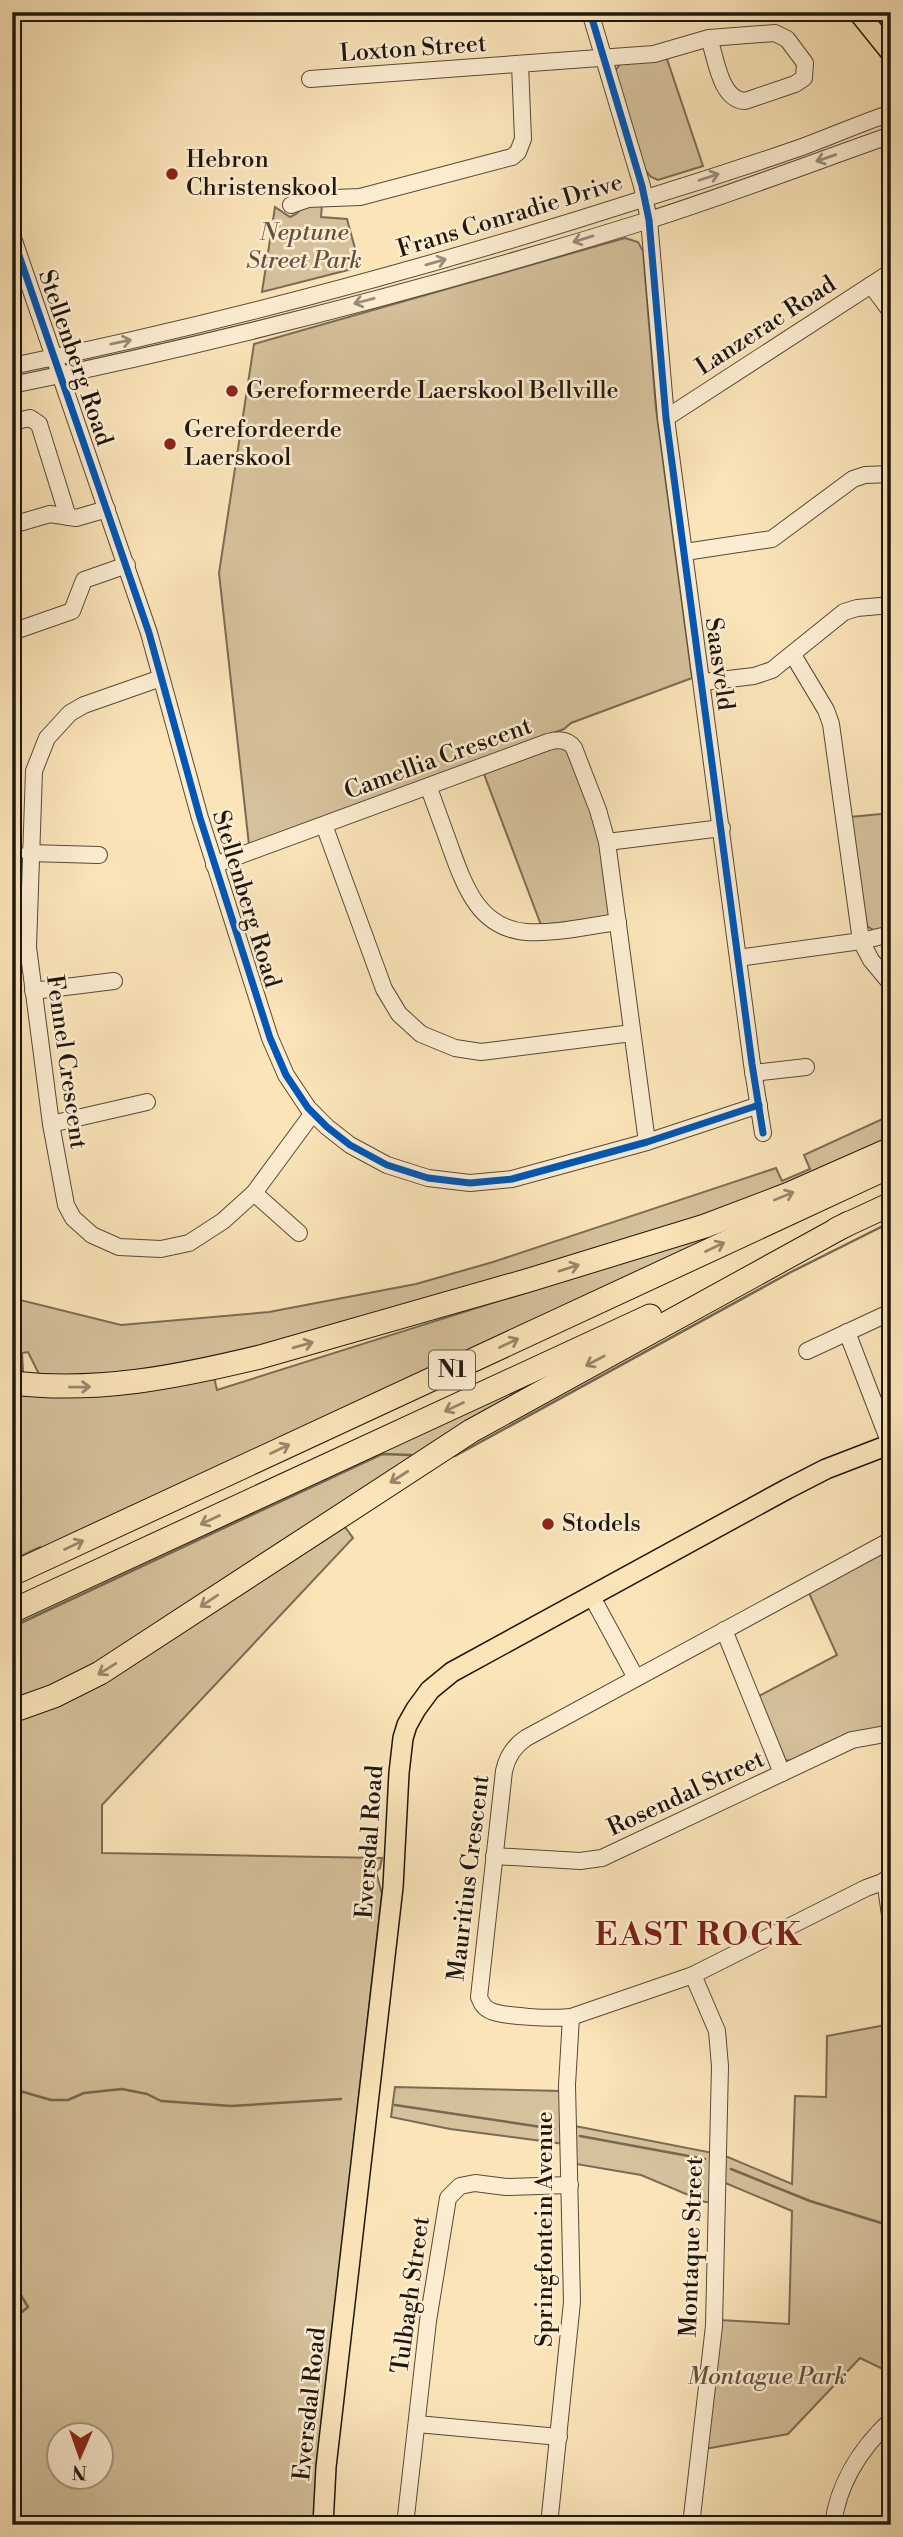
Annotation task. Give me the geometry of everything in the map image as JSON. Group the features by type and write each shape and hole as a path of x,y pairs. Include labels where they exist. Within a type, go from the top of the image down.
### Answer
{"highway":[{"path":"12,1382 82,1388 119,1385 260,1357 526,1281 705,1226 789,1194 891,1149"},
{"name":"N1","path":"12,1574 891,1166"},
{"name":"N1","path":"12,1611 891,1203"},
{"path":"12,1711 76,1686 100,1673 471,1431 849,1223"}],"main road":[{"path":"858,12 891,53"},
{"name":"Eversdal Road","path":"323,2525 326,2467 393,1887 399,1773 407,1724 416,1709 442,1679 500,1644 811,1476 890,1444"}],"street":[{"name":"Saasveld","path":"590,12 649,220 666,418 763,1133"},
{"name":"Loxton Street","path":"310,79 659,53 709,38 778,34 787,39 804,60 805,74 802,80 794,84 745,101 737,100 726,90 709,38"},
{"path":"291,205 312,198 360,197 512,157 518,152 523,139 520,64"},
{"name":"Frans Conradie Drive","path":"12,366 178,330 385,277 645,199 804,146 891,113"},
{"name":"Frans Conradie Drive","path":"12,385 269,326 489,268 649,220 891,135"},
{"name":"Stellenberg Road","path":"12,235 149,633 214,865 274,1051 292,1086 313,1113 338,1137 374,1159 414,1175 456,1182 484,1182 513,1179 647,1142 759,1105"},
{"name":"Lanzerac Road","path":"666,418 891,272"},
{"path":"871,285 891,312"},
{"path":"12,422 30,418 39,424 68,517"},
{"path":"685,552 772,539 853,479 865,474 891,474"},
{"path":"14,519 50,514 85,517 107,509"},
{"path":"12,632 72,611 85,579 127,565"},
{"path":"703,682 767,673 782,665 845,612 857,608 891,605"},
{"path":"793,655 826,710 831,724 861,941 868,956 891,984"},
{"name":"Fennel Crescent","path":"161,677 70,713 52,731 39,752 34,771 27,931 51,1124 66,1205 73,1218 92,1235 119,1247 161,1248 190,1243 223,1221 254,1193 313,1113"},
{"name":"Camellia Crescent","path":"214,865 548,743 566,741 574,748 598,810 607,842 647,1142"},
{"path":"429,788 464,885 474,903 489,917 514,930 531,932 618,922"},
{"path":"324,825 384,989 399,1014 421,1034 455,1048 481,1052 632,1033"},
{"path":"607,842 722,828"},
{"path":"29,853 99,855"},
{"path":"738,958 861,941 891,934"},
{"path":"33,991 114,981"},
{"path":"753,1073 806,1067"},
{"path":"51,1124 147,1102"},
{"path":"254,1193 299,1233"},
{"path":"807,1351 891,1312"},
{"path":"847,1332 890,1444"},
{"name":"Mauritius Crescent","path":"888,1880 866,1888 693,1975 571,2017 550,2018 494,2012 480,2001 478,1988 505,1765 514,1747 526,1738 891,1540"},
{"path":"591,1595 636,1678"},
{"path":"723,1630 782,1773"},
{"name":"Rosendal Street","path":"494,1856 580,1861 602,1858 852,1740 891,1733"},
{"path":"888,1880 891,1922"},
{"name":"Montaque Street","path":"691,2525 714,2326 720,2066 717,2031 693,1975"},
{"name":"Springfontein Avenue","path":"549,2525 572,2302 567,2085 571,2017"},
{"name":"Tulbagh Street","path":"405,2525 428,2321 446,2202 450,2194 460,2186 475,2183 506,2187 570,2185"},
{"path":"833,2525 841,2494 859,2456 869,2441 891,2420"},
{"path":"417,2424 559,2437"}],"green space":[{"path":"666,56 703,166 658,180 645,170 615,71 621,63"},
{"name":"Neptune Street Park","path":"322,204 321,217 347,219 360,267 262,292 275,207 290,217 304,206"},
{"path":"625,238 638,242 643,251 656,409 692,678 571,723 564,729 249,845 219,573 254,344"},
{"path":"556,747 565,747 597,822 612,917 541,925 484,774"},
{"path":"891,813 891,929 873,930 867,926 850,817"},
{"path":"891,1115 891,1141 740,1205 620,1246 279,1346 184,1368 88,1379 41,1378 28,1352 22,1353 24,1389 95,1390 213,1373 217,1390 597,1270 714,1230 717,1235 42,1551 40,1547 12,1560 12,1172 20,1300 121,1325 269,1312 416,1284 493,1262 776,1168 782,1181 810,1169 804,1155"},
{"path":"533,1378 537,1384 83,1674 12,1703 12,1623"},
{"path":"345,1527 353,1538 102,1805 102,1853 382,1858 380,1868 376,1872 382,1894 321,2430 314,2525 12,2525 12,1721 167,1641"},
{"path":"891,1545 891,1728 792,1761 785,1760 757,1697 837,1655 808,1591"},
{"name":"Montague Park","path":"891,2024 891,2373 860,2358 788,2434 705,2449 720,2320 789,2324 792,2211 723,2182 723,2155 792,2184 795,2096 826,2097 827,2036"},
{"path":"395,2087 562,2091 565,2144 450,2129 391,2117"},
{"path":"575,2126 713,2153 712,2202 705,2202 641,2175 576,2164"}],"waterway":[{"path":"455,1456 791,1272 891,1222"},
{"path":"12,1627 382,1454 411,1455"},
{"path":"12,2088 16,2106 12,2111"},
{"path":"13,2089 51,2100 68,2100 84,2093 122,2089 147,2094 161,2101 231,2106 341,2099"},
{"path":"395,2105 554,2129"},
{"path":"580,2136 705,2159"},
{"path":"731,2169 810,2201 891,2226"},
{"path":"12,2280 28,2307 12,2320"}],"cycle path":[{"path":"590,12 642,186 649,220 666,418 763,1133"},
{"path":"12,235 149,633 200,818 270,1038 286,1075 308,1108 350,1145 387,1165 428,1178 470,1183 512,1179 647,1142 759,1105"}],"place":[{"name":"Hebron Christenskool","path":"172,174"},
{"name":"Gereformeerde Laerskool Bellville","path":"232,391"},
{"name":"Gerefordeerde Laerskool","path":"170,444"},
{"name":"Stodels","path":"548,1524"}],"district":[{"name":"EAST ROCK","path":"699,1935"}]}
